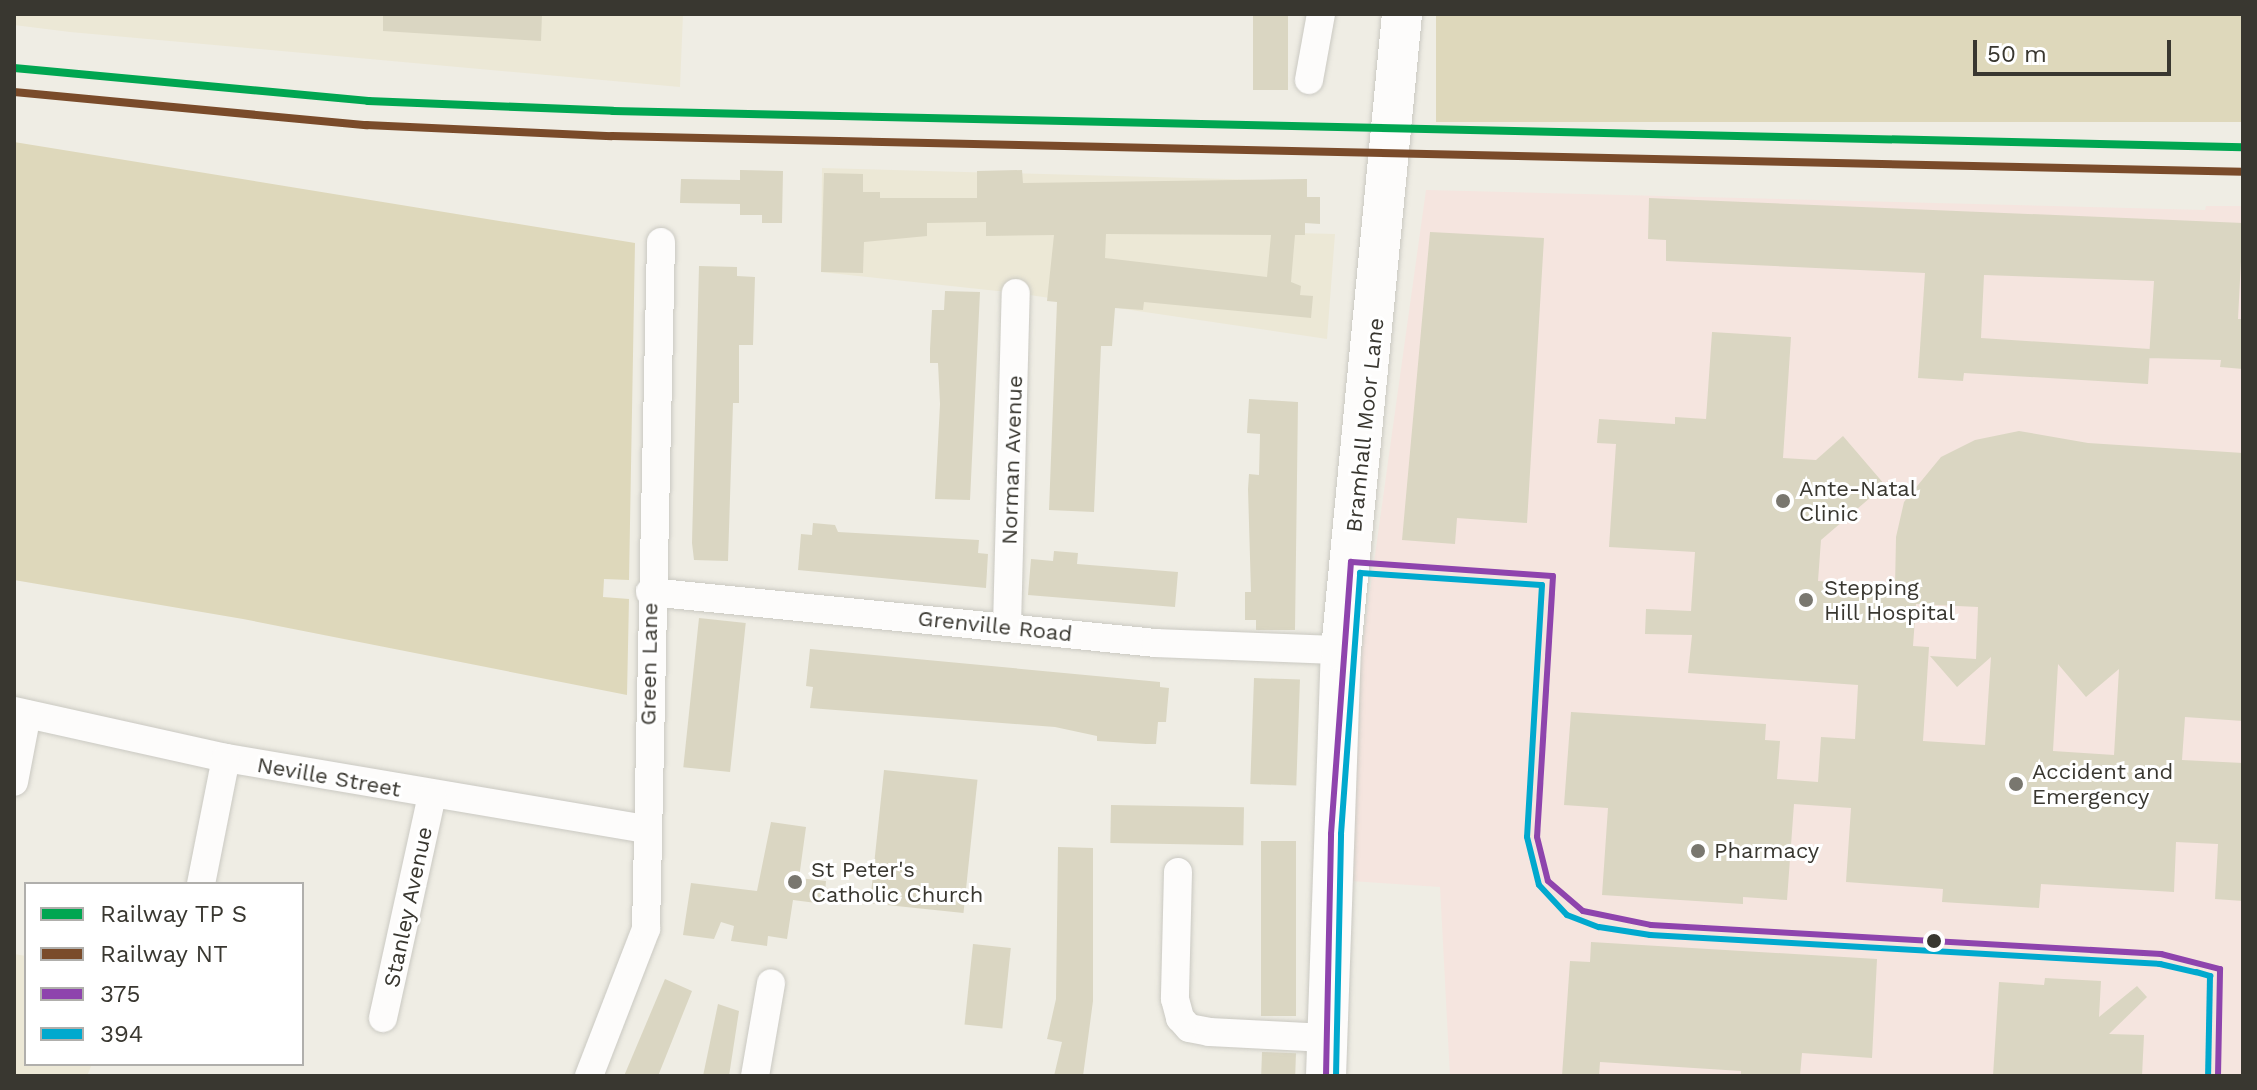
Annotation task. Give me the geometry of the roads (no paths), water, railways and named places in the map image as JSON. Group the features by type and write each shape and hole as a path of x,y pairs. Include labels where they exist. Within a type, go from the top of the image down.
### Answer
{"street":[{"path":"1309,80 1321,14"},
{"name":"Bramhall Moor Lane","path":"1326,1057 1341,650 1402,14"},
{"name":"Green Lane","path":"589,1076 646,929 650,592 661,242"},
{"name":"Norman Avenue","path":"1007,626 1016,293"},
{"name":"Grenville Road","path":"650,592 1156,643 1341,650"},
{"path":"14,782 20,713"},
{"name":"Neville Street","path":"20,713 226,758 645,829"},
{"path":"201,882 226,758"},
{"name":"Stanley Avenue","path":"383,1018 432,795"},
{"path":"1178,872 1175,999 1180,1018 1189,1028 1326,1057"},
{"path":"755,1076 771,983"}],"rail line":[{"name":"NT","path":"14,92 366,125 612,136 2243,172"}],"place":[{"name":"Ante-Natal Clinic","path":"1783,501"},
{"name":"Stepping Hill Hospital","path":"1806,600"},
{"name":"Accident and Emergency","path":"2016,784"},
{"name":"Pharmacy","path":"1698,851"},
{"name":"St Peter's Catholic Church","path":"795,882"}]}
